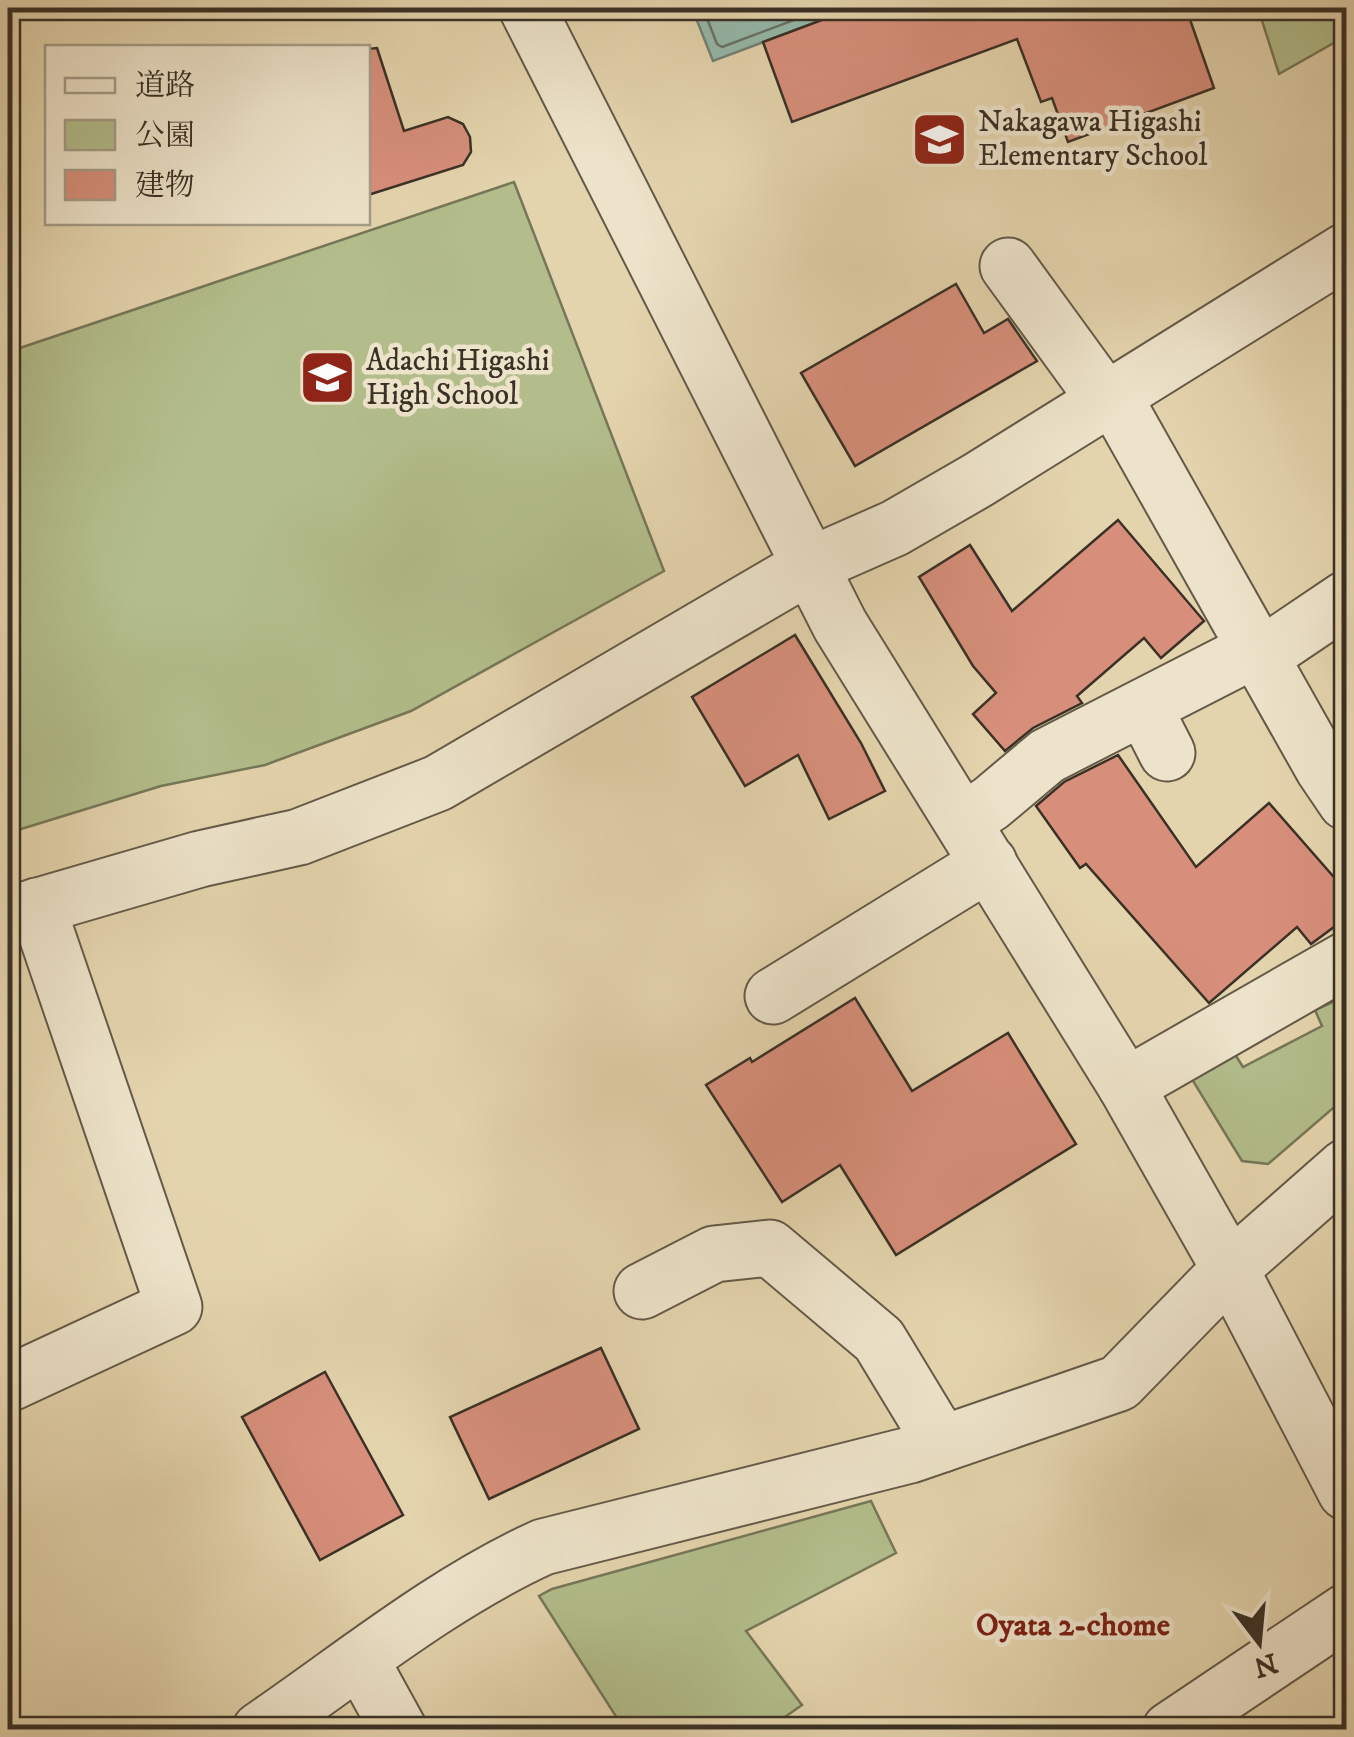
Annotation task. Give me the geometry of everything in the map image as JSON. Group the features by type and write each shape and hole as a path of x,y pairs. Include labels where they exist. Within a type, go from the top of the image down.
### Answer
{"street":[{"path":"526,8 840,625 1126,1086 1230,1269 1346,1492"},
{"path":"8,1384 174,1307 22,911 200,859 299,837 438,783 811,565 895,528 1346,251"},
{"path":"1008,266 1108,396 1346,802"},
{"path":"773,996 976,842 991,804 1047,756 1156,730 1258,653 1346,600"},
{"path":"1126,1086 1346,960"},
{"path":"260,1730 506,1564 543,1547 910,1456 1119,1383 1230,1269 1346,1167"},
{"path":"642,1291 714,1254 770,1248 879,1340 942,1444"},
{"path":"1170,1730 1346,1612"},
{"path":"360,1659 400,1730"}],"green space":[{"path":"1258,8 1346,8 1346,36 1279,74"},
{"name":"Adachi Higashi High School","path":"514,182 664,571 411,711 265,765 161,786 8,833 8,352"},
{"path":"1346,996 1346,1097 1268,1164 1242,1161 1190,1076 1233,1051 1243,1067 1322,1026 1315,1010"},
{"path":"871,1501 896,1553 746,1631 802,1705 768,1729 624,1729 539,1596 552,1589"}],"water":[{"path":"692,8 854,8 713,61"}],"building":[{"path":"854,8 1186,8 1214,88 1068,142 1052,98 1041,102 1017,39 792,122 763,42"},
{"path":"377,48 404,131 448,117 463,124 470,137 471,152 463,165 370,194 370,49"},
{"path":"956,284 984,333 1008,319 1037,361 855,466 801,373"},
{"path":"1118,520 1204,621 1161,658 1144,638 1077,696 1082,703 1033,728 1005,751 973,714 996,693 973,666 919,577 970,545 1012,611"},
{"path":"795,635 861,743 885,791 829,819 798,755 745,786 692,697"},
{"path":"1118,755 1196,867 1269,803 1346,891 1346,918 1311,944 1297,927 1209,1003 1086,864 1080,868 1036,806 1064,782"},
{"path":"855,998 912,1091 1008,1033 1076,1144 896,1255 840,1165 782,1202 706,1085 750,1058 752,1062"},
{"path":"601,1348 639,1429 489,1499 450,1417"},
{"path":"325,1372 403,1515 320,1560 242,1417"}],"place":[{"name":"Nakagawa Higashi Elementary School","path":"939,139"},
{"name":"Adachi Higashi High School","path":"327,378"}],"district":[{"name":"Oyata 2-chome","path":"1073,1626"}]}
